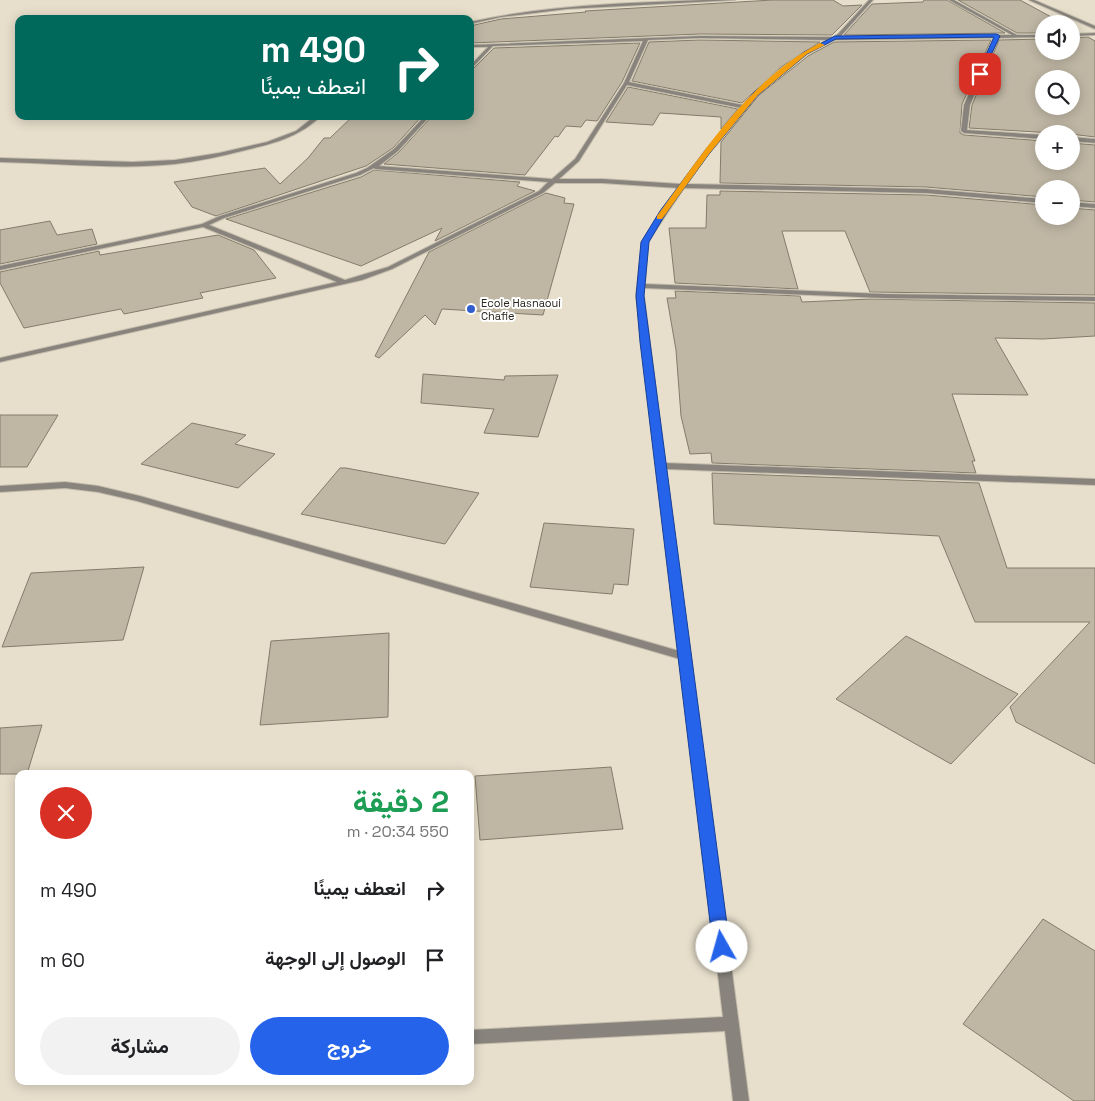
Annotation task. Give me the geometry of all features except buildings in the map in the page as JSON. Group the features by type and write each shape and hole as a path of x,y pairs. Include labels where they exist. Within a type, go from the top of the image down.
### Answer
{"street":[{"path":"474,22 522,13 558,9 733,0"},
{"path":"741,1101 645,342 640,286 645,242 706,153 756,93 805,53 840,36 871,0"},
{"path":"951,0 1016,36"},
{"path":"1030,0 1095,28"},
{"path":"1080,35 1095,34"},
{"path":"997,36 967,105 964,131 1035,136"},
{"path":"474,46 700,37 1035,36"},
{"path":"0,360 345,282 390,268 541,192 555,181 577,160 626,83 646,40"},
{"path":"474,65 491,46"},
{"path":"626,83 745,107"},
{"path":"0,160 133,164 175,162 219,155 268,143 298,132 314,120"},
{"path":"0,268 109,247 204,225 222,217 375,167 406,141 424,120"},
{"path":"1080,140 1095,141"},
{"path":"375,167 555,181 602,181 682,186 926,191 1035,200"},
{"path":"1080,205 1095,206"},
{"path":"204,225 345,282"},
{"path":"640,286 884,296 1095,299"},
{"path":"660,466 1095,482"},
{"path":"0,489 65,485 98,489 140,499 685,657"},
{"path":"474,1036 731,1024"}],"slow traffic":[{"path":"660,217 706,153 756,93 805,53 822,45"}],"place":[{"name":"Ecole Hasnaoui Chafie","path":"471,309"}],"route":[{"path":"722,947 645,342 640,296 645,242 663,213 706,153 756,93 805,53 835,38 997,36 980,74"}]}
